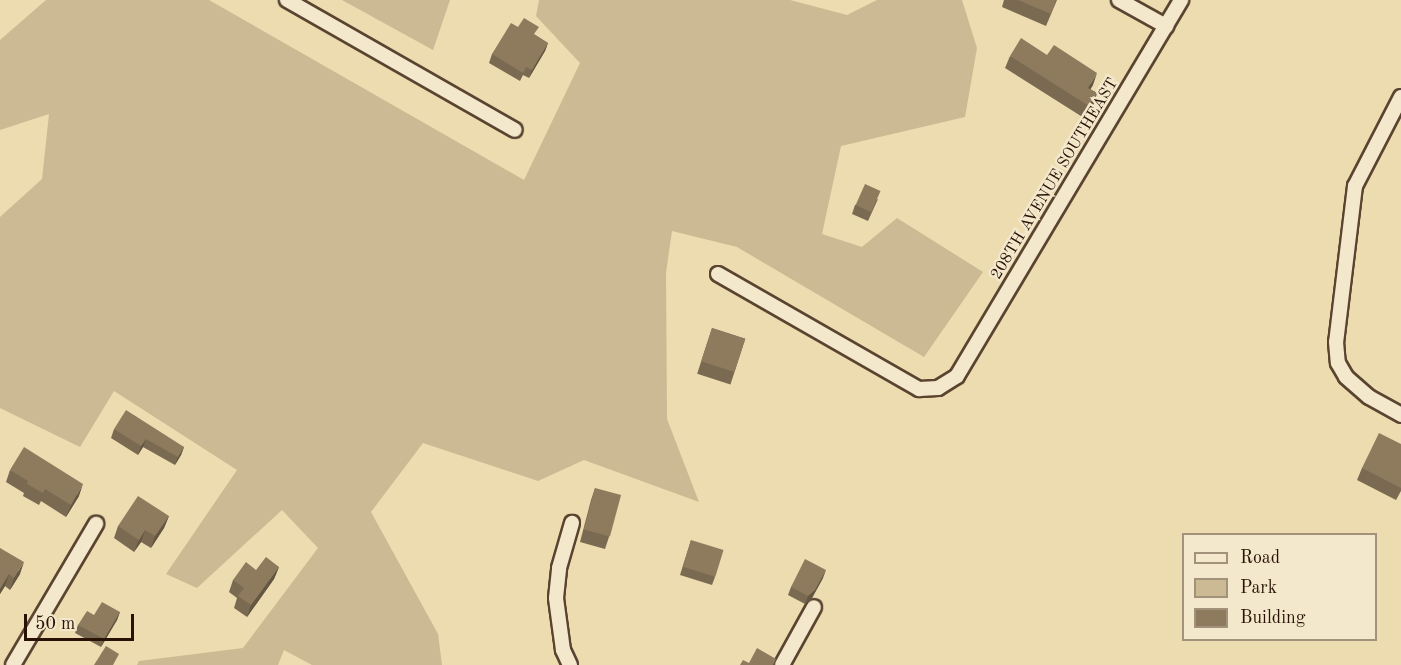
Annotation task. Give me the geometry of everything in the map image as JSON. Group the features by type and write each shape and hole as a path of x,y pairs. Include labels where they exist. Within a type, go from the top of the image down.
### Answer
{"street":[{"path":"287,0 515,130"},
{"path":"1119,0 1166,26"},
{"name":"208TH AVENUE SOUTHEAST","path":"718,274 919,389 938,388 957,376 1181,0"},
{"path":"1401,97 1355,186 1336,342 1338,363 1346,377 1369,398 1401,415"},
{"path":"13,665 96,524"},
{"path":"570,665 563,650 556,598 559,568 572,524"},
{"path":"782,665 789,648 814,607"}],"green space":[{"path":"46,0 209,0 524,180 580,63 536,16 539,0 790,0 847,15 877,0 962,0 977,48 965,117 841,146 822,234 862,247 897,218 983,272 924,357 737,247 672,231 666,273 667,419 699,502 584,460 538,481 423,443 371,512 438,634 442,665 312,665 284,650 278,665 137,665 139,661 243,648 318,548 282,510 197,588 166,574 237,470 114,391 80,447 0,408 0,217 42,179 49,114 0,130 0,40"},
{"path":"342,0 450,0 433,50"}],"building":[{"path":"1018,0 1056,0 1051,14"},
{"path":"524,18 539,27 534,34 548,43 532,70 526,67 523,73 492,54 511,23 518,27"},
{"path":"1021,38 1047,55 1054,45 1097,73 1088,88 1097,93 1089,106 1010,56"},
{"path":"865,184 881,191 871,212 856,205"},
{"path":"712,328 745,339 734,372 701,361"},
{"path":"126,410 184,447 178,457 146,439 141,446 114,429"},
{"path":"1379,433 1401,444 1401,488 1362,468"},
{"path":"24,447 83,484 71,505 45,489 43,493 27,484 28,481 10,470"},
{"path":"595,488 621,495 610,537 584,530"},
{"path":"138,496 169,516 155,536 145,530 139,540 118,526"},
{"path":"691,540 724,550 715,577 683,567"},
{"path":"0,548 24,562 14,578 9,574 0,589"},
{"path":"266,557 279,567 251,605 238,596 244,588 233,580 246,562 256,570"},
{"path":"805,559 826,570 815,590 808,596 791,587"},
{"path":"102,602 120,612 104,639 78,625 87,611 94,615"},
{"path":"106,646 119,654 113,665 94,665"},
{"path":"757,648 776,659 773,665 740,665 743,660 749,663"}]}
